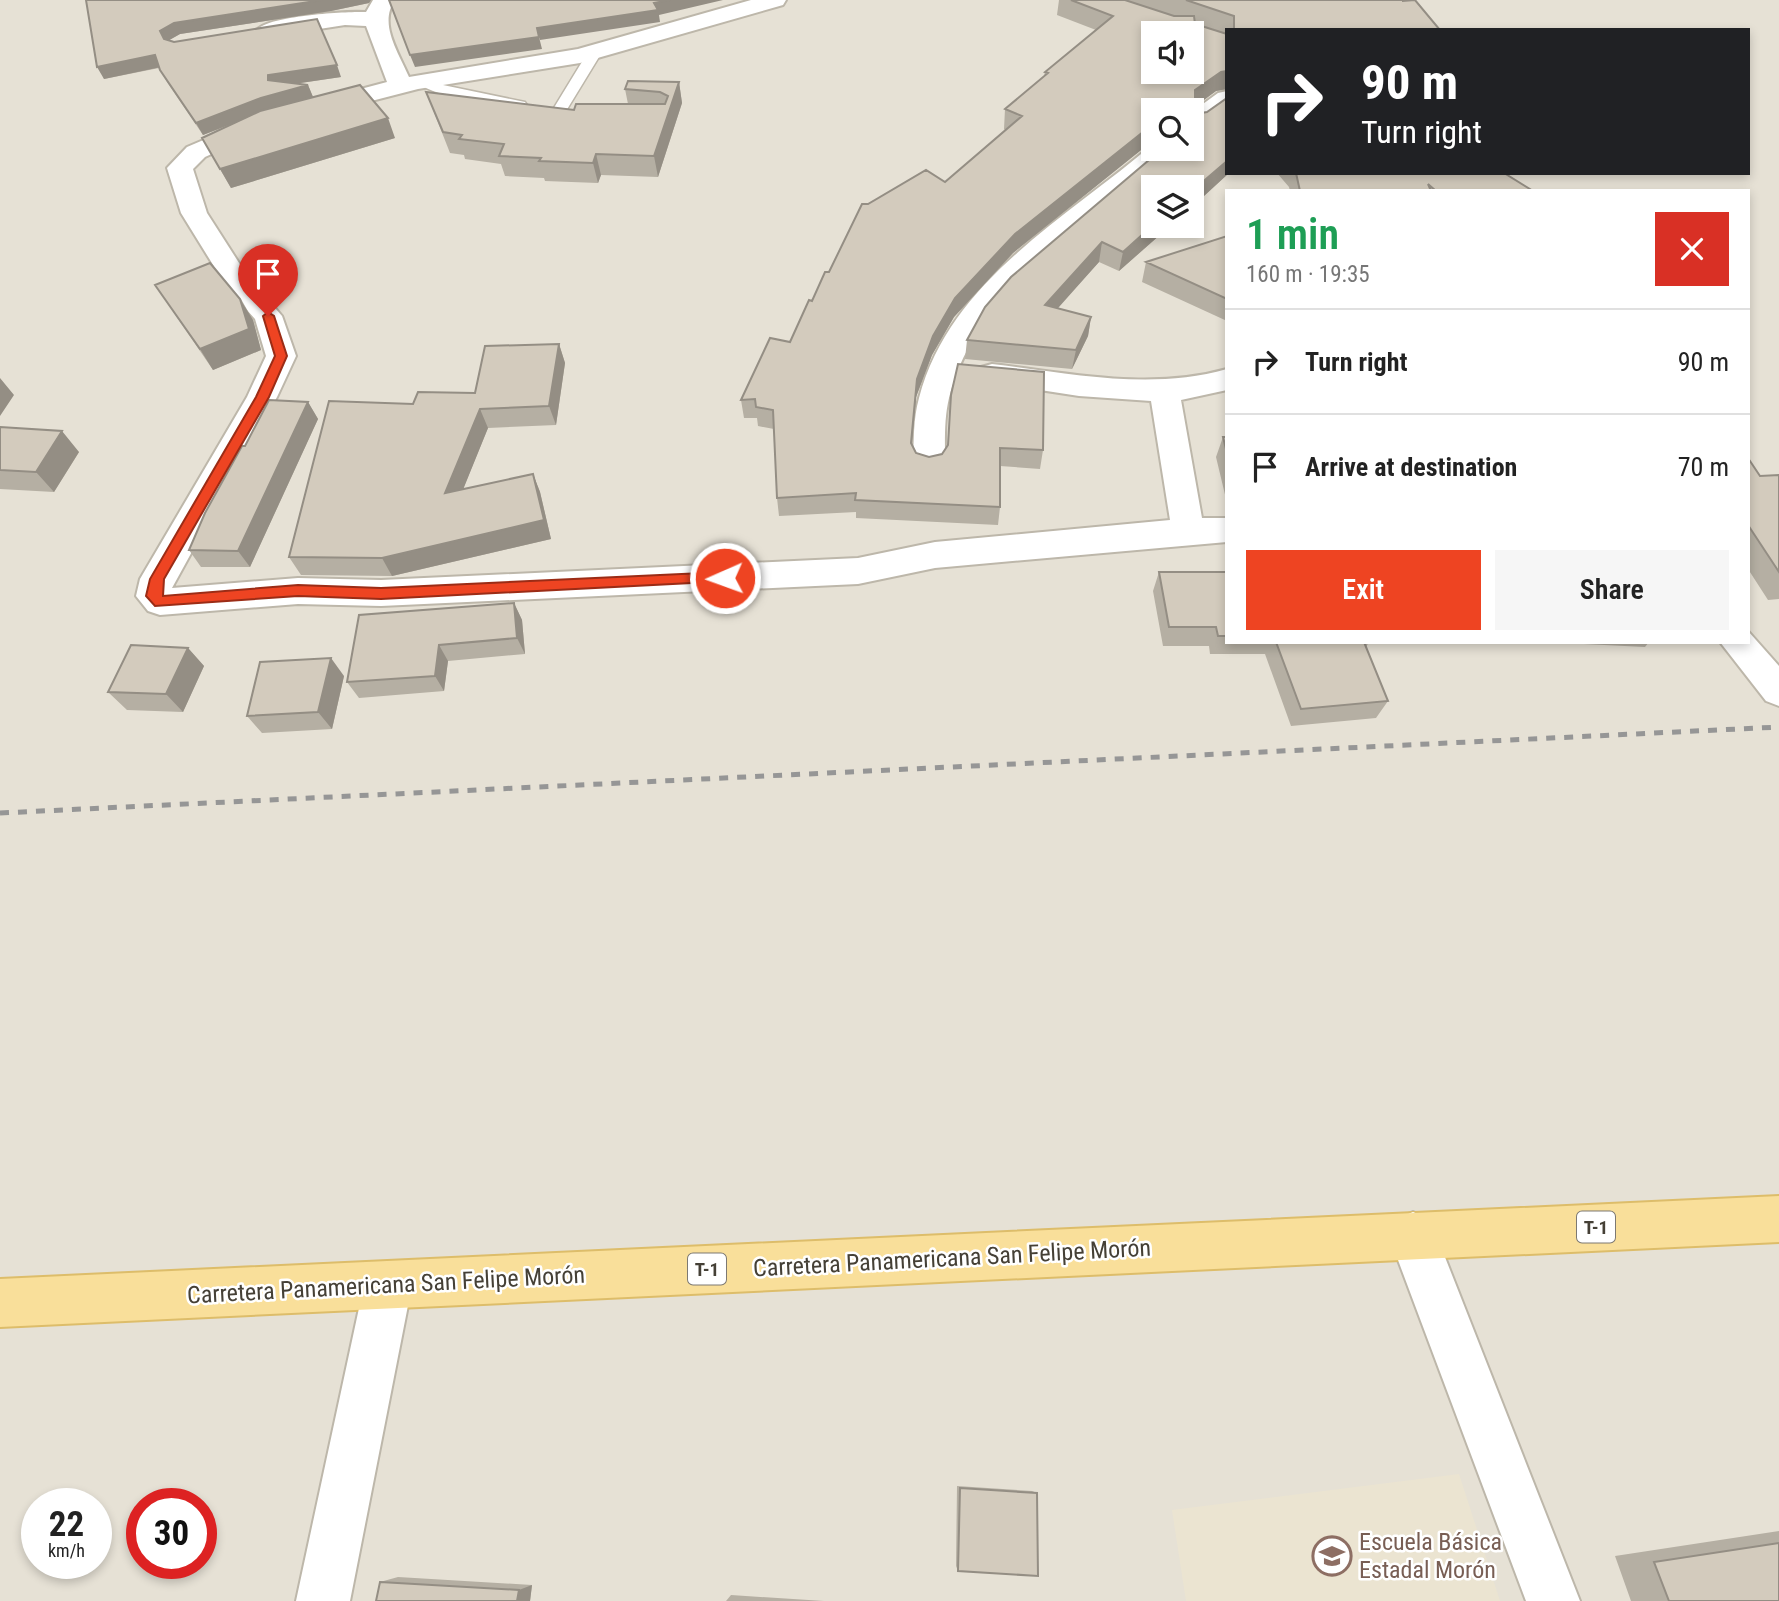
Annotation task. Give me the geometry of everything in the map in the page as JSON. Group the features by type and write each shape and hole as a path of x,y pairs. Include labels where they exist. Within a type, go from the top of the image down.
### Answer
{"main road":[{"name":"Carretera Panamericana San Felipe Morón","path":"0,1303 1779,1219"}],"street":[{"path":"775,0 595,51 412,83 259,123 196,152 180,168 194,213 238,283 268,316 281,356 262,397 157,579 153,596 160,602 298,591 381,593 858,571 935,555 1188,531 1225,530"},
{"path":"243,34 381,10 387,58 412,83"},
{"path":"1204,115 1225,99"},
{"path":"929,462 934,397 971,319 1003,280 1148,161"},
{"path":"945,369 1164,390 1204,387 1225,380"},
{"path":"1164,390 1188,531"},
{"path":"1740,644 1779,691"},
{"path":"1413,1236 1553,1601"},
{"path":"323,1601 388,1284"}],"lane":[{"path":"547,109 595,51"},
{"path":"412,83 580,113"}],"shaded area":[{"path":"0,0 1779,0 1779,1601 0,1601"},
{"name":"Escuela Básica Estadal Morón","path":"1459,1474 1500,1601 1186,1601 1172,1510"}],"building":[{"path":"86,0 322,0 174,23 160,31 164,39 174,42 317,19 337,65 268,75 268,80 308,85 261,98 196,123 160,70 155,55 97,67"},
{"path":"389,0 670,0 654,3 658,10 537,28 539,37 410,55"},
{"path":"1071,0 1125,0 1174,16 1194,16 1195,21 1141,21 1141,84 1204,84 1195,90 1195,98 1141,98 1141,134 1015,234 955,298 933,336 917,379 911,443 916,453 929,457 942,454 948,445 951,395 958,364 1044,372 1043,450 1000,448 1000,507 855,500 856,493 777,498 773,410 756,407 755,399 741,400 770,338 790,342 809,300 812,301 825,272 829,272 862,204 868,204 926,170 945,182 1022,116 1005,109 1048,73 1045,72 1113,16"},
{"path":"1186,0 1415,0 1438,28 1234,28 1234,16"},
{"path":"1204,27 1225,33 1225,71 1204,84"},
{"path":"628,81 679,82 654,156 596,154 593,163 499,156 504,144 459,139 462,135 443,132 426,92 574,110 576,104 665,104 668,96 660,92 625,89"},
{"path":"360,85 388,118 220,169 202,138 260,111"},
{"path":"1225,99 1225,163 1204,181 1204,175 1141,175 1141,236 1123,252 1102,242 1045,305 1091,317 1076,350 967,340 985,307 1011,277 1148,161 1204,161 1204,112"},
{"path":"1296,175 1507,175 1530,189 1434,189 1428,184 1430,189 1300,189"},
{"path":"1225,237 1225,298 1146,262"},
{"path":"210,263 240,299 249,329 200,349 155,285"},
{"path":"559,344 549,406 480,409 445,493 533,474 544,520 382,558 289,557 329,401 413,404 418,392 475,393 485,346"},
{"path":"269,400 308,402 238,551 189,550 205,513"},
{"path":"0,427 62,431 36,472 0,470"},
{"path":"1750,461 1760,476 1779,475 1779,572 1750,528"},
{"path":"1159,572 1225,572 1225,636 1218,636 1216,627 1169,627"},
{"path":"514,603 517,638 439,645 435,676 347,682 359,615"},
{"path":"1277,644 1365,644 1388,701 1301,709"},
{"path":"131,645 188,648 166,694 108,692"},
{"path":"331,658 318,712 247,716 260,662"},
{"path":"960,1488 1037,1493 1038,1576 958,1571"},
{"path":"1779,1543 1779,1601 1669,1601 1654,1562"},
{"path":"380,1582 519,1590 517,1601 376,1601"}],"railway":[{"path":"0,813 1779,727"}],"place":[{"name":"Escuela Básica Estadal Morón","path":"1332,1556"}],"route":[{"path":"268,316 281,356 262,397 157,579 153,596 160,602 298,591 381,593 725,578"}]}
